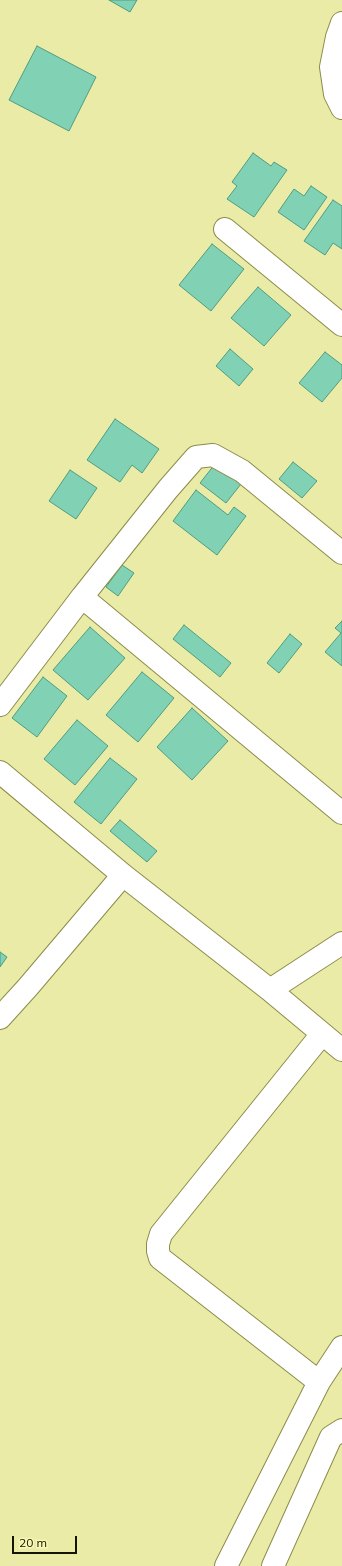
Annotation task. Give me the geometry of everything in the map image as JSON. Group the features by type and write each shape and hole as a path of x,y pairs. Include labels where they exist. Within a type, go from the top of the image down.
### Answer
{"street":[{"path":"342,23 337,38 331,68 335,94 342,108"},
{"path":"225,229 342,325"},
{"path":"0,705 82,597 168,489 196,457 213,455 242,471 342,553"},
{"path":"82,597 342,813"},
{"path":"0,772 122,875 270,990 342,1050"},
{"path":"0,1018 122,875"},
{"path":"270,990 342,943"},
{"path":"319,1382 160,1258 158,1244 161,1234 322,1034"},
{"path":"226,1566 319,1382 342,1347"},
{"path":"273,1566 332,1437 342,1430"}],"building":[{"path":"109,0 137,0 130,12"},
{"path":"37,46 96,77 69,131 9,100"},
{"path":"253,153 271,166 274,162 287,170 254,217 227,199 237,186 232,182"},
{"path":"311,186 327,197 304,230 278,212 294,189 304,196"},
{"path":"333,200 342,206 342,249 333,243 325,255 304,241"},
{"path":"212,244 244,269 211,311 179,285"},
{"path":"258,287 291,315 264,346 231,318"},
{"path":"230,349 253,369 239,386 216,366"},
{"path":"325,352 342,365 342,378 322,402 299,383"},
{"path":"115,419 159,449 142,473 132,465 120,482 87,460"},
{"path":"293,462 317,481 302,498 279,479"},
{"path":"215,464 241,484 226,503 200,483"},
{"path":"70,470 97,488 76,519 49,501"},
{"path":"196,490 228,515 234,507 246,516 217,555 173,521"},
{"path":"122,565 134,573 118,596 106,587"},
{"path":"342,621 342,666 325,652 341,633 335,628"},
{"path":"184,625 231,663 220,677 173,639"},
{"path":"90,627 125,658 88,700 53,670"},
{"path":"290,634 302,644 279,673 267,663"},
{"path":"142,672 174,698 138,742 106,715"},
{"path":"43,677 67,696 37,737 12,718"},
{"path":"192,708 228,741 192,780 157,747"},
{"path":"77,720 108,746 75,785 44,759"},
{"path":"110,758 137,779 101,824 74,802"},
{"path":"120,820 157,851 147,862 110,831"},
{"path":"0,952 7,957 0,967"}]}
